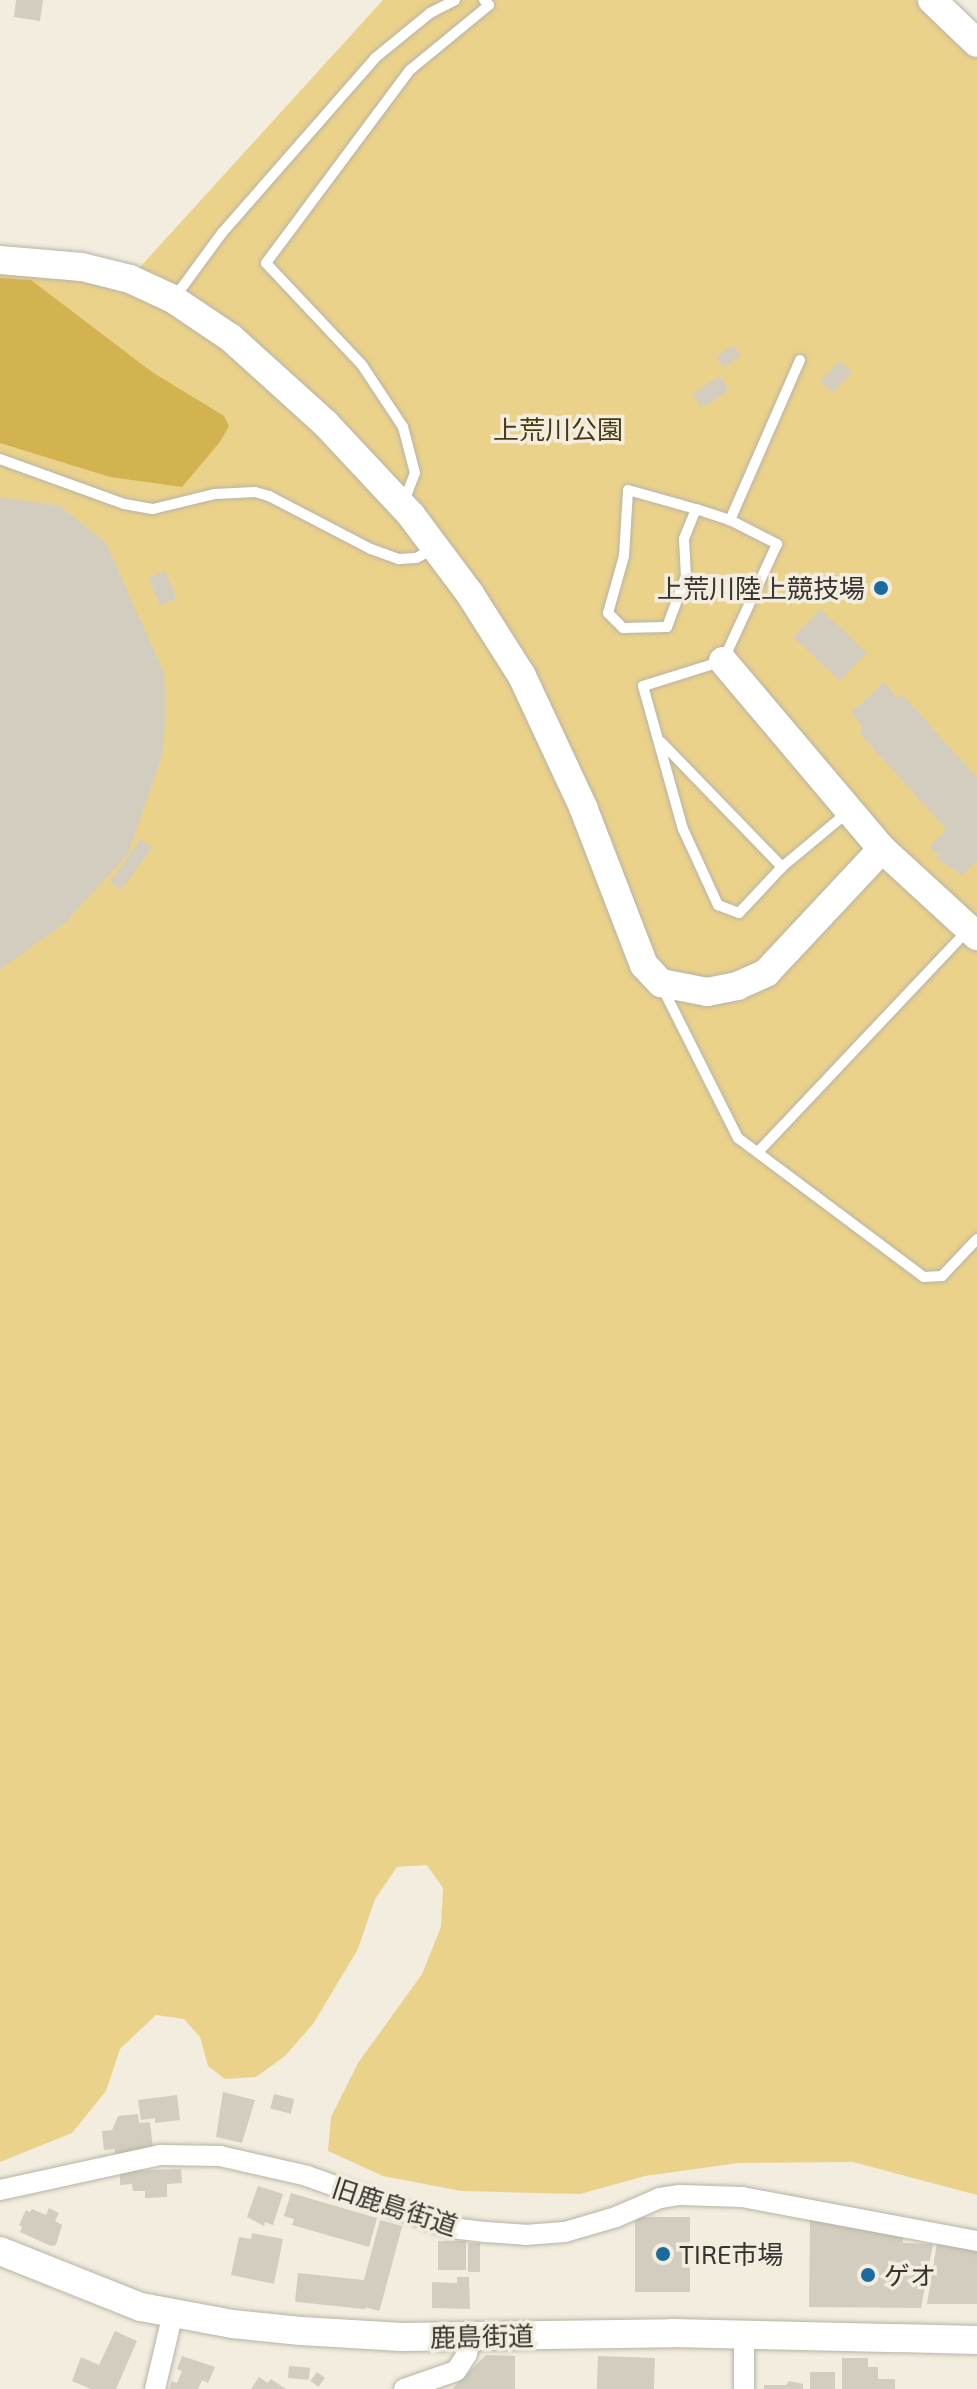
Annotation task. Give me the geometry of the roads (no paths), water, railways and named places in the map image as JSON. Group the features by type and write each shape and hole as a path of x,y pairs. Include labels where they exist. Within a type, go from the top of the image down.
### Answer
{"street":[{"path":"932,0 977,43"},
{"path":"0,260 82,267 130,279 173,299 243,349 325,423 402,505 470,594 522,676 583,807 637,951 644,965 661,983 707,992 737,986 766,973 882,849"},
{"path":"723,661 882,849 973,932"},
{"name":"旧鹿島街道","path":"0,2190 161,2155 220,2156 307,2176 452,2228 486,2232 525,2235 565,2232 616,2217 660,2198 680,2195 758,2199 977,2241"},
{"name":"鹿島街道","path":"0,2251 141,2307 301,2331 470,2336 744,2334 977,2340"},
{"path":"155,2389 173,2313"},
{"path":"744,2334 744,2389"},
{"path":"404,2389 456,2371 467,2354 470,2336"}],"lane":[{"path":"173,299 222,233 375,58 430,13 455,0"},
{"path":"402,505 415,473 403,427 362,365 266,263 410,70 489,5 484,0"},
{"path":"730,520 800,360"},
{"path":"0,459 124,504 153,509 215,494 255,492 399,559 416,558 436,549"},
{"path":"696,509 684,539 686,576 667,627 623,628 608,613 624,556 628,490 696,509 730,520 777,544 723,661 643,686 683,829 718,905 739,913 782,867 848,812"},
{"path":"659,740 782,867"},
{"path":"758,1152 973,932"},
{"path":"661,983 738,1138 924,1277 942,1276 977,1239"}],"place":[{"name":"上荒川陸上競技場","path":"881,588"},
{"name":"TIRE市場","path":"663,2254"},
{"name":"ゲオ","path":"868,2275"}],"park label":[{"name":"上荒川公園","path":"558,429"}]}
